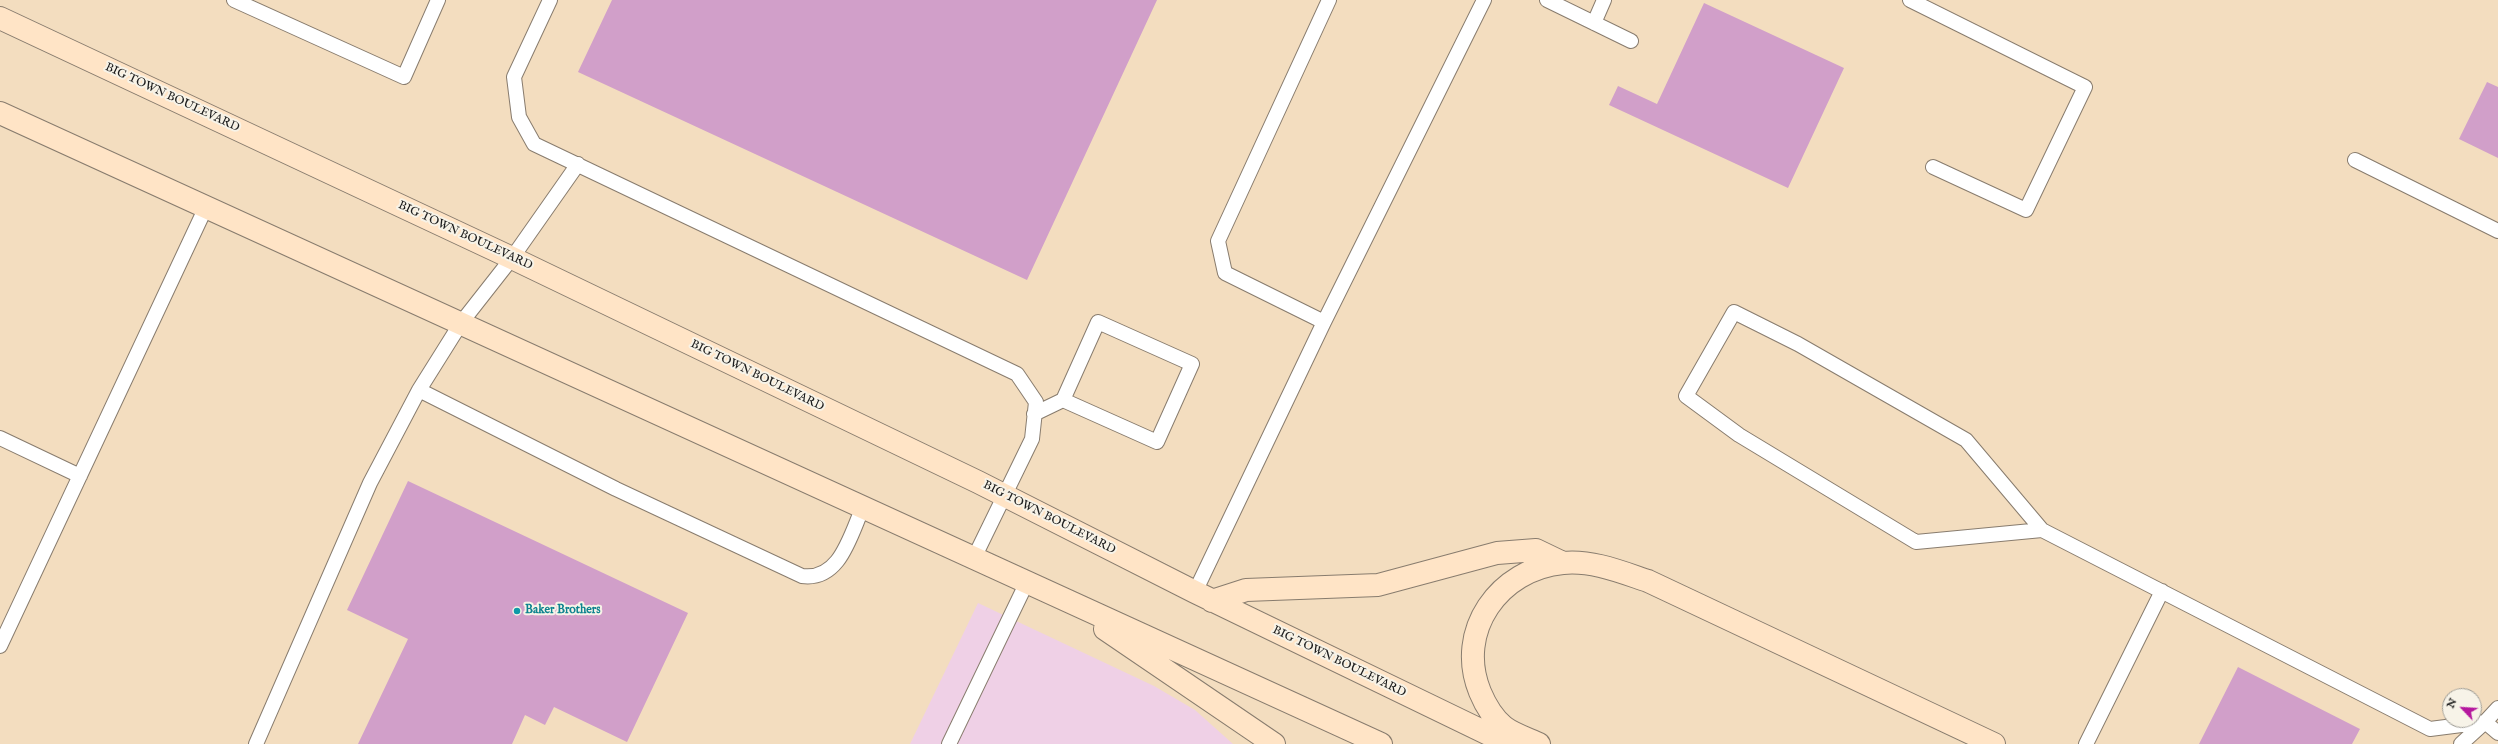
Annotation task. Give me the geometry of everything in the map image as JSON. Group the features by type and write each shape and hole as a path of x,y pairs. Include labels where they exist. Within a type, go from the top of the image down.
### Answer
{"main road":[{"name":"BIG TOWN BOULEVARD","path":"0,18 512,258 1004,495 1203,596 1510,744"},
{"path":"0,113 1381,744"},
{"path":"1203,596 1246,590 1378,585 1497,553 1536,550 1563,563"},
{"path":"1539,744 1503,726 1485,704 1473,675 1472,656 1479,626 1486,609 1496,594 1516,579 1534,571 1563,563 1604,566 1648,581 1994,744"},
{"path":"1053,594 1274,744"}],"lane":[{"path":"234,0 404,77 438,0"},
{"path":"550,0 514,77 518,117 534,144 1017,374 1036,402 1032,439 974,558"},
{"path":"1324,322 1225,273 1218,241 1329,0"},
{"path":"1203,596 1324,322 1484,0"},
{"path":"1547,0 1631,41"},
{"path":"1594,23 1604,0"},
{"path":"1910,0 2085,86 2026,210 1933,168"},
{"path":"2355,160 2498,231"},
{"path":"256,744 370,483 419,390 461,323 512,258 578,164"},
{"path":"0,646 206,207"},
{"path":"2042,530 1916,542 1739,435 1686,396 1734,312 1798,344 1966,440 2042,530 2430,729 2485,722 2498,733"},
{"path":"1034,414 1063,400 1098,322 1192,364 1157,442 1063,400"},
{"path":"419,390 616,489 802,576 813,578 832,569 846,546 863,507"},
{"path":"0,438 80,476"},
{"path":"949,744 1027,582"},
{"path":"2086,744 2162,591"},
{"path":"2461,744 2498,708"}],"shaded area":[{"path":"978,603 1154,686 1195,710 1233,744 910,744"}],"building":[{"path":"612,0 1157,0 1027,280 578,72"},
{"path":"1704,3 1844,68 1788,188 1609,105 1618,86 1657,104"},
{"path":"2487,82 2498,87 2498,158 2459,139"},
{"name":"Baker Brothers","path":"408,481 688,613 627,742 554,707 545,725 525,715 512,744 358,744 408,639 347,610"},
{"path":"2238,667 2360,729 2352,744 2199,744"}],"place":[{"name":"Baker Brothers","path":"517,611"}]}
